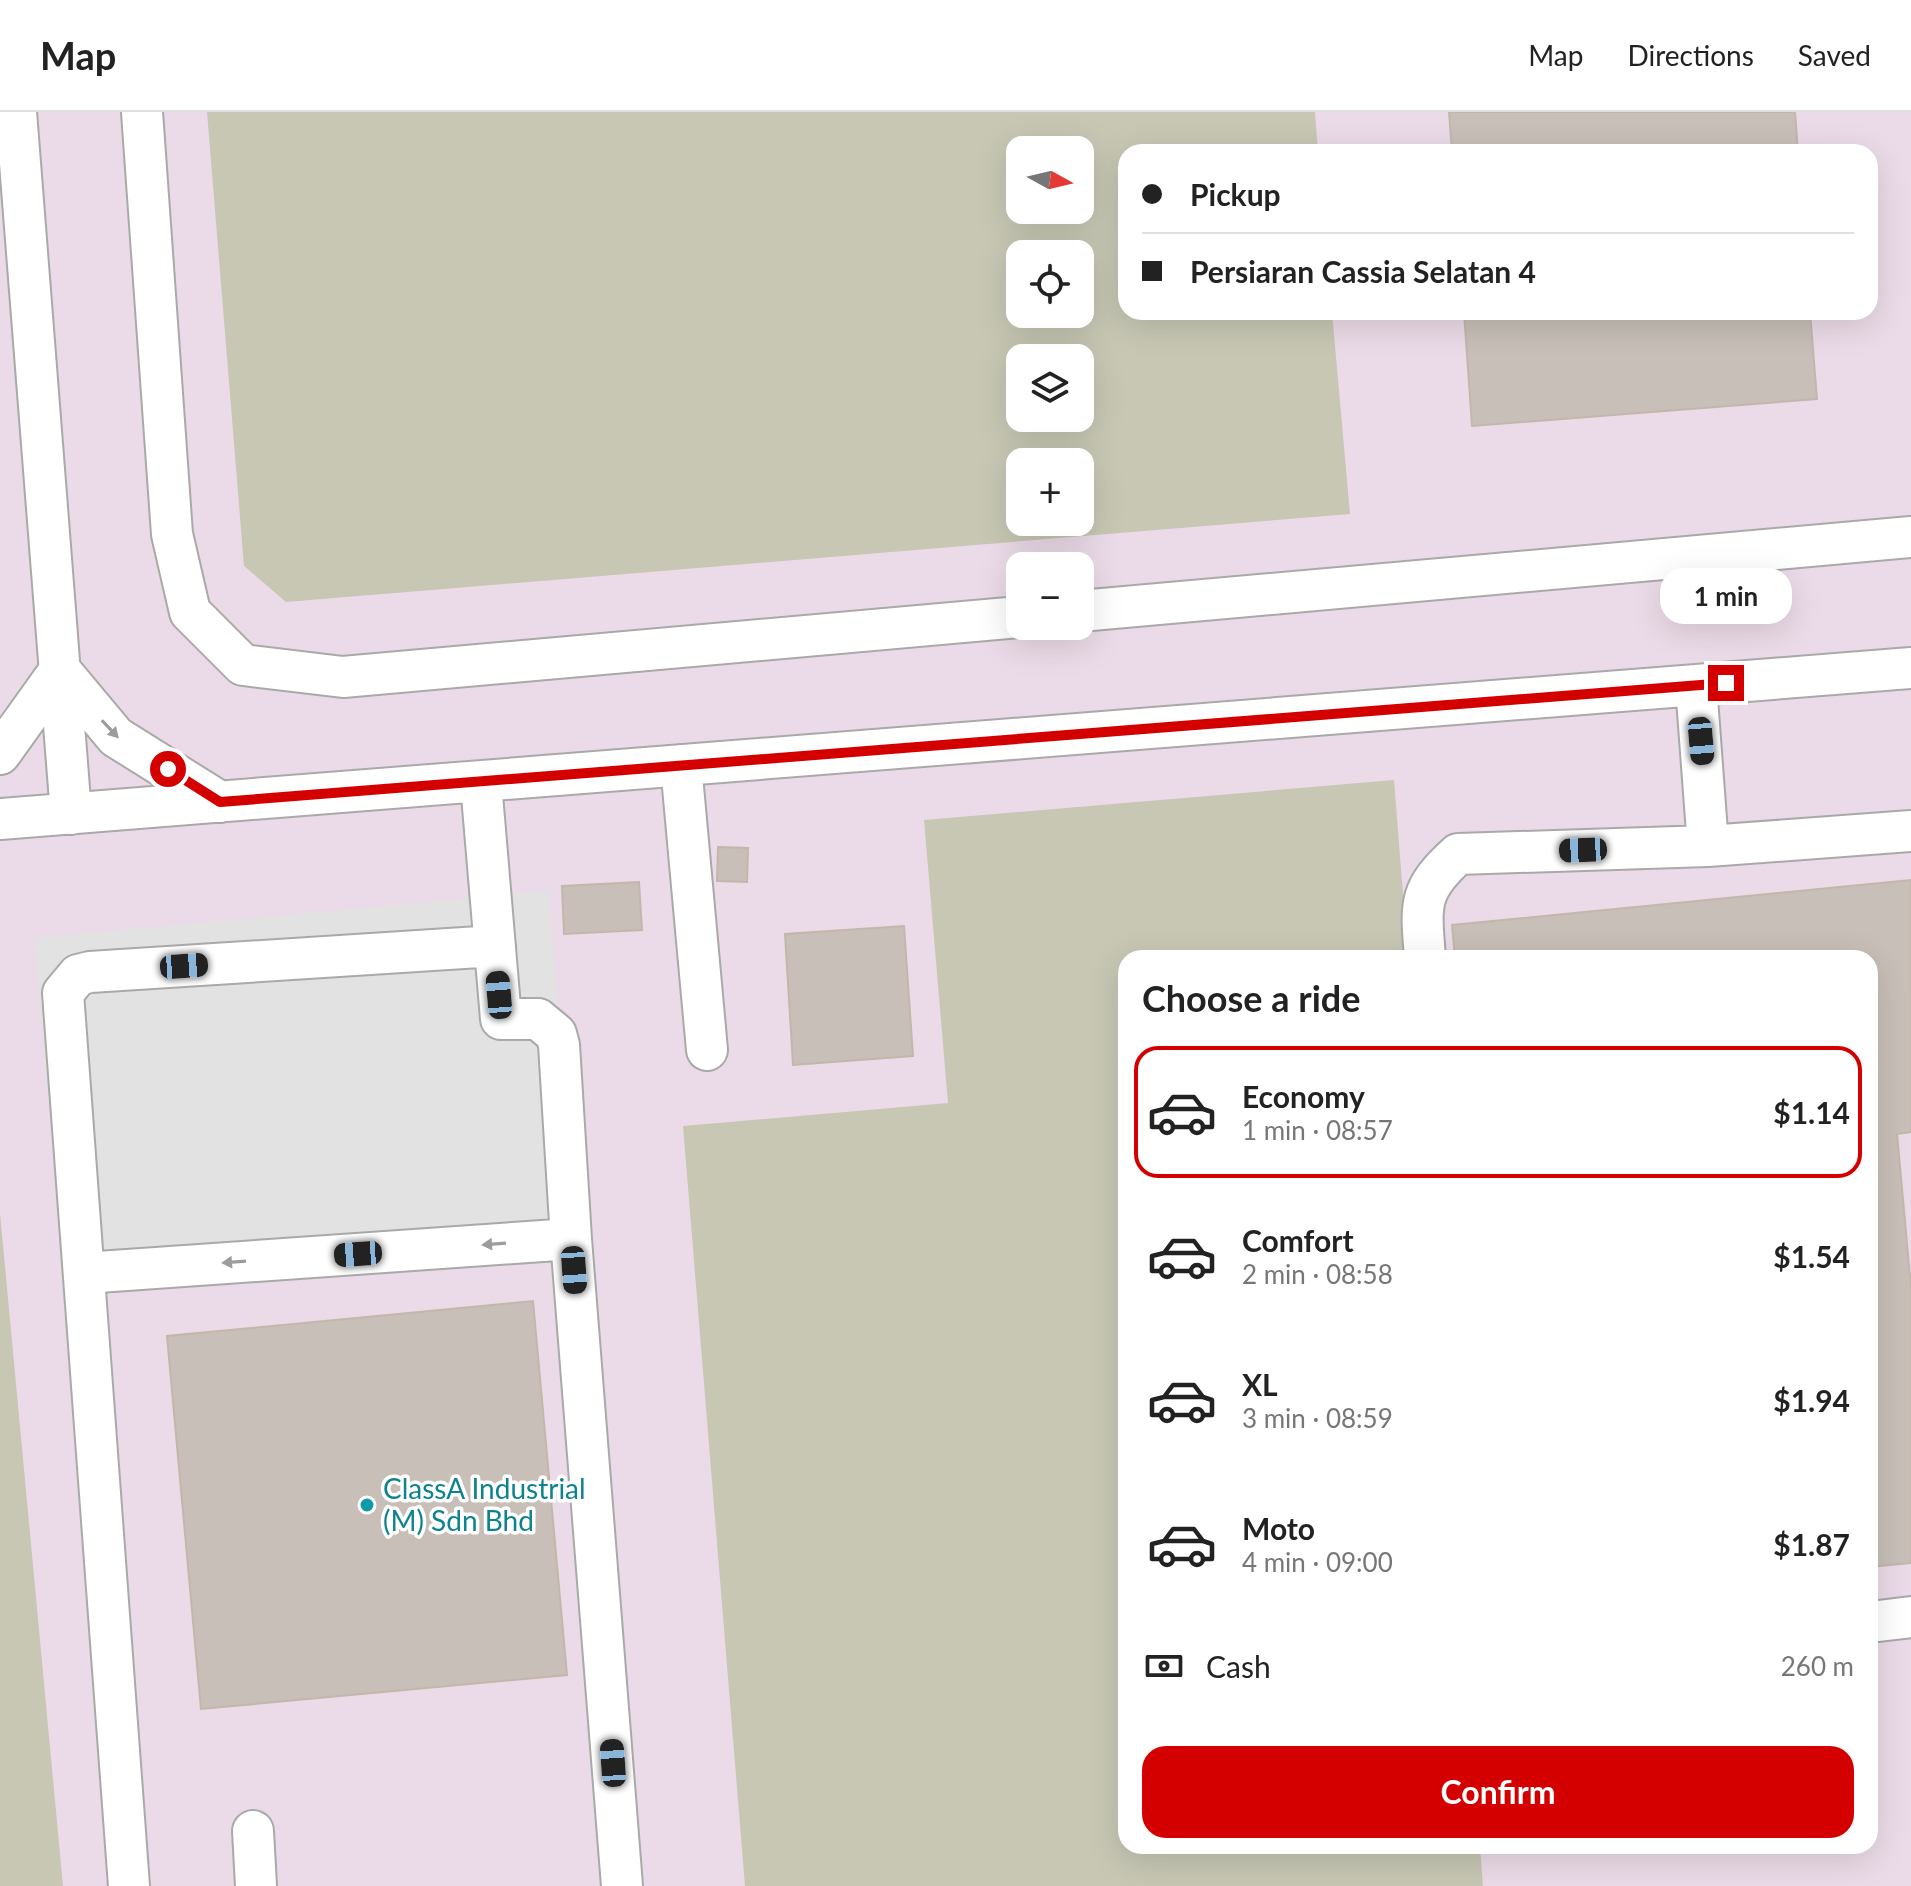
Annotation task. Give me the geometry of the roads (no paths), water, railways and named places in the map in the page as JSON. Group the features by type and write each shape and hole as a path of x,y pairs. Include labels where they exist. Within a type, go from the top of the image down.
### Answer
{"street":[{"path":"16,112 71,814"},
{"path":"142,112 172,534 190,612 243,665 343,677 1006,618"},
{"path":"1094,610 1911,537"},
{"path":"0,819 1911,668"},
{"path":"0,754 60,670"},
{"path":"60,670 116,737 220,802"},
{"path":"1696,685 1708,846"},
{"path":"681,765 707,1050"},
{"path":"481,783 501,1019 538,1019 556,1034 559,1045 571,1239 622,1886"},
{"path":"1425,950 1424,896 1435,874 1458,854 1708,846 1911,831"},
{"path":"129,1886 63,993 78,975 90,972 495,946"},
{"path":"84,1273 571,1239"},
{"path":"1878,1621 1911,1617"},
{"path":"253,1831 256,1886"}],"place":[{"name":"ClassA Industrial (M) Sdn Bhd","path":"367,1505"}]}
